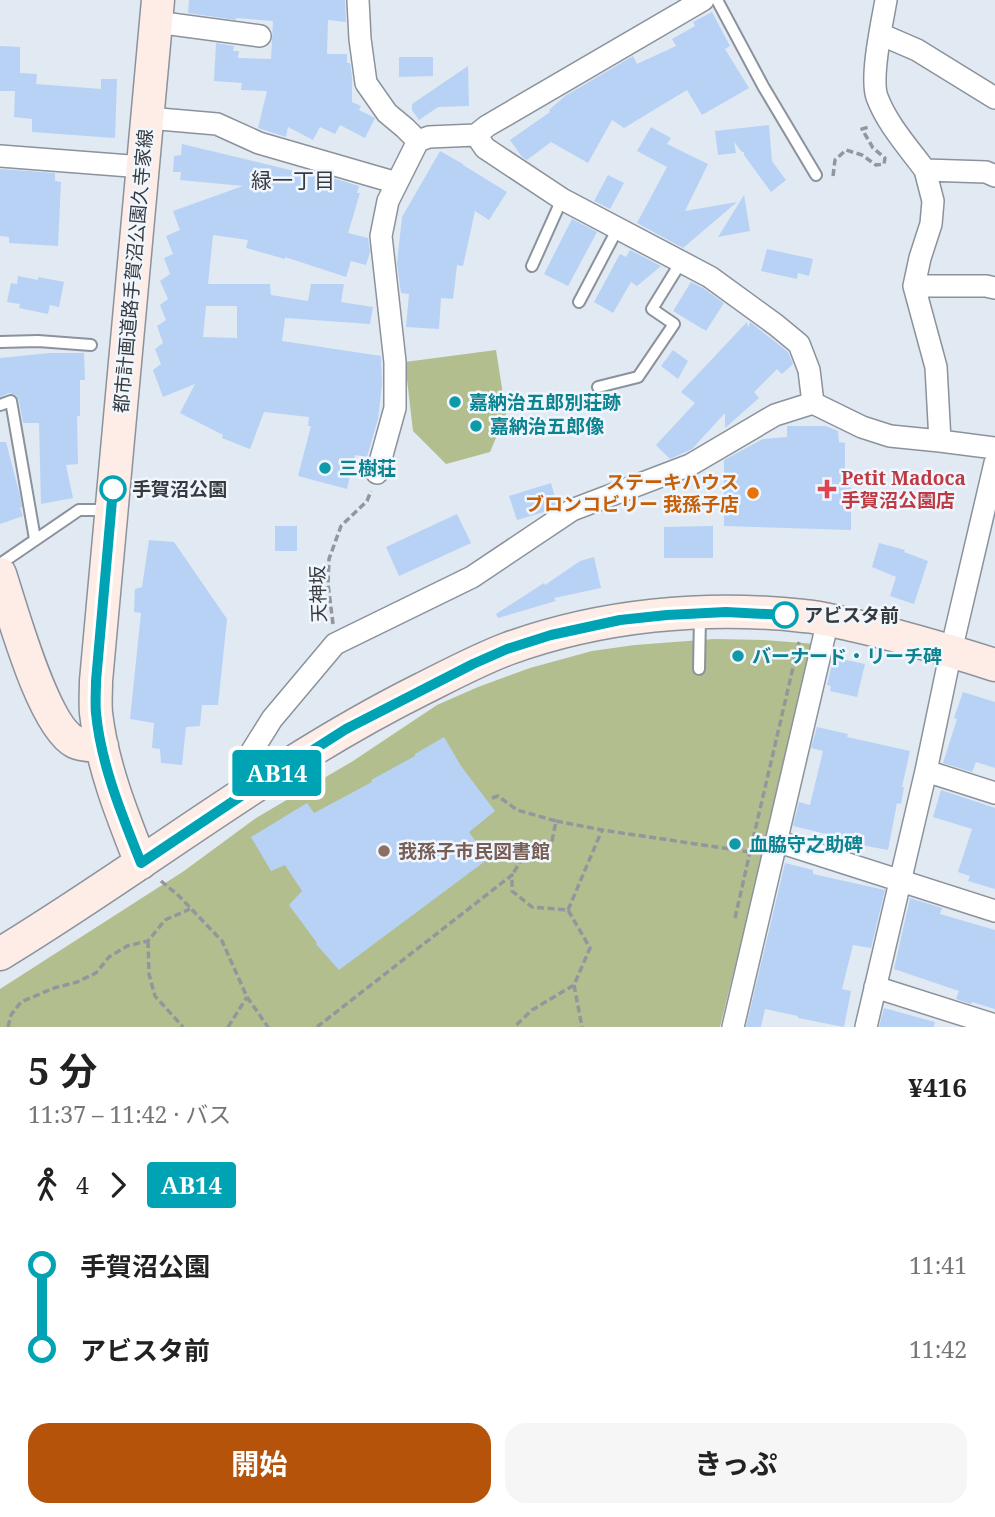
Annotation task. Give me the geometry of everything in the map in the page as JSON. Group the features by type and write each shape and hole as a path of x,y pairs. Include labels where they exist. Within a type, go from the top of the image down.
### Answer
{"street":[{"path":"358,0 366,83 387,113 418,141"},
{"path":"377,473 395,408 395,362 381,236 387,201 418,141 429,137 476,135 486,126 703,0"},
{"path":"886,0 875,76 876,95 889,122 925,170 933,201 931,224 914,286 936,367 940,441"},
{"path":"157,11 260,36"},
{"name":"都市計画道路手賀沼公園久寺家線","path":"141,863 118,805 102,746 96,712 96,681 157,11"},
{"path":"880,34 917,50 995,98"},
{"path":"148,118 217,124 260,143 397,183"},
{"path":"476,135 485,148 562,199 710,277 776,325 799,344 808,370 813,403"},
{"path":"0,156 143,167"},
{"path":"925,170 992,168"},
{"path":"914,286 995,288"},
{"path":"244,794 247,759 272,719 335,644 472,577 572,510 690,465 775,415 813,403 862,427 890,436 995,448"},
{"path":"866,1027 995,463"},
{"path":"0,575 28,661 41,694 57,722 72,741 102,746"},
{"path":"0,954 346,729 473,664 507,649 551,635 620,620 701,613 817,618 888,633 995,665"},
{"path":"733,1027 776,841 817,618"},
{"path":"926,771 995,793"},
{"path":"776,841 995,911"},
{"path":"875,987 995,1025"}],"lane":[{"path":"717,0 763,86 816,175"},
{"path":"532,267 562,199"},
{"path":"579,302 618,228"},
{"path":"598,387 638,377 674,324 652,309 681,262"},
{"path":"0,342 38,341 91,345"},
{"path":"0,405 11,401 35,539"},
{"path":"0,564 79,510 111,510"},
{"path":"699,669 701,613"}],"path":[{"path":"833,176 835,160 846,150 862,155 876,165 884,164 885,158 873,148 862,129 889,122"},
{"name":"天神坂","path":"335,644 328,584 329,559 341,526 367,501 377,473"},
{"path":"492,798 498,796 517,810 556,821 750,852 817,618"},
{"path":"317,1027 512,875 529,848 552,841 556,821"},
{"path":"568,910 602,830"},
{"path":"141,863 179,896 222,941 247,997 268,1027"},
{"path":"512,875 512,891 532,908 568,910"},
{"path":"8,1027 11,1014 22,1002 87,978 96,973 109,957 127,946 148,941 165,920 190,909"},
{"path":"568,910 590,948 574,985 582,1027"},
{"path":"148,941 149,974 155,996 183,1027"},
{"path":"513,1027 532,1010 574,985"},
{"path":"228,1027 247,997"}],"green space":[{"path":"496,350 506,414 490,452 446,464 413,431 405,362"},
{"path":"714,639 815,644 720,1027 0,1027 0,989 184,871 256,818 353,761 437,705 530,668 592,651"}],"building":[{"path":"189,0 345,0 346,22 328,20 327,54 347,54 352,77 352,102 361,106 359,110 375,118 365,138 340,125 335,134 320,127 313,140 288,127 286,137 258,128 267,91 241,90 242,83 214,81 216,43 234,46 233,51 239,51 238,58 271,59 273,21 236,20 188,13"},
{"path":"712,12 730,46 725,49 749,88 702,115 687,90 624,128 612,120 588,163 551,142 527,160 510,140 550,112 565,96 633,56 637,64 676,46 672,39 695,26 693,22"},
{"path":"0,46 20,47 20,73 37,74 36,84 101,89 101,79 117,79 115,138 32,132 32,119 14,117 15,91 0,91"},
{"path":"399,57 433,57 433,76 399,77"},
{"path":"468,66 469,106 438,107 419,120 412,110 412,104"},
{"path":"769,125 772,161 786,180 771,192 734,142 736,153 718,155 715,131"},
{"path":"651,127 671,138 667,144 708,164 685,211 737,202 683,248 637,223 667,167 637,151"},
{"path":"182,144 319,177 320,174 359,186 357,193 360,193 348,233 368,238 370,252 366,265 351,261 346,277 285,257 246,248 248,240 213,235 208,284 270,284 271,295 308,301 311,284 344,284 341,302 373,307 370,324 285,318 282,341 381,356 382,384 378,419 367,457 355,455 347,489 298,476 311,426 308,426 309,417 264,412 250,449 222,438 223,435 180,413 195,384 163,397 153,370 161,364 155,349 163,343 157,326 166,320 160,305 168,299 160,281 170,274 164,258 173,254 166,236 180,230 173,211 243,186 180,180 181,172 173,172 174,156 181,155","holes":["206,306 237,306 237,338 203,337"]},
{"path":"440,151 507,192 489,220 475,211 463,266 457,265 453,299 441,298 439,329 406,327 409,294 401,293 397,263 402,217"},
{"path":"0,169 55,173 55,181 61,182 58,246 9,243 9,237 0,236"},
{"path":"608,175 624,183 610,209 594,201"},
{"path":"744,195 750,231 718,237"},
{"path":"572,219 597,232 568,286 544,274"},
{"path":"767,249 813,259 809,276 798,273 797,279 761,271"},
{"path":"630,250 661,266 637,286 631,282 613,313 594,302 620,254 626,257"},
{"path":"18,276 64,282 59,307 50,305 48,314 19,308 20,304 7,302 11,283 17,284"},
{"path":"691,282 724,303 706,331 673,311"},
{"path":"747,322 748,328 750,322 788,352 793,364 782,374 777,369 754,392 759,398 725,428 725,413 692,449 670,459 656,445 695,403 681,392"},
{"path":"673,350 688,361 678,379 661,366"},
{"path":"84,353 85,380 80,380 80,416 77,416 78,464 66,465 73,498 41,504 39,423 23,423 16,395 9,393 0,397 0,358"},
{"path":"787,426 826,426 838,431 839,442 845,443 845,479 851,480 851,530 724,526 724,460 763,439 787,437"},
{"path":"0,442 6,442 23,516 0,524"},
{"path":"551,483 557,504 547,511 517,520 509,496"},
{"path":"457,514 471,543 399,576 386,547"},
{"path":"275,526 297,526 297,551 275,551"},
{"path":"713,526 713,558 664,558 664,527"},
{"path":"149,540 174,542 227,619 218,705 202,705 200,726 186,727 182,765 161,763 160,749 152,748 154,723 130,719 141,613 134,612 135,589 142,587"},
{"path":"879,543 905,550 904,552 928,561 914,604 890,596 896,577 872,567"},
{"path":"594,557 601,588 554,598 556,601 498,618 496,614 544,583 545,585 580,561"},
{"path":"837,658 865,664 857,697 830,691 831,686 827,685 832,664 836,665"},
{"path":"963,692 995,702 995,768 976,762 972,772 943,763"},
{"path":"817,727 848,734 847,737 910,751 901,804 897,803 888,850 850,843 851,840 793,826 799,802 810,805 823,751 811,748"},
{"path":"444,737 461,766 495,811 469,832 488,859 339,970 316,944 289,905 302,891 285,865 271,871 251,837 307,803 314,813 372,782 371,780"},
{"path":"941,790 995,808 995,889 968,881 970,876 958,872 972,829 933,817"},
{"path":"785,863 813,870 813,874 885,890 871,948 853,945 842,989 851,991 844,1027 765,1009 761,1027 746,1027"},
{"path":"910,898 942,908 940,914 995,930 995,1009 956,999 959,991 894,969"},
{"path":"884,1008 935,1022 934,1027 879,1027"}],"bus line":[{"name":"AB14","path":"113,489 96,681 96,712 118,805 141,863 346,729 507,649 551,635 620,620 726,612 785,615"}],"place":[{"name":"嘉納治五郎別荘跡","path":"455,402"},
{"name":"嘉納治五郎像","path":"476,426"},
{"name":"三樹荘","path":"325,468"},
{"name":"手賀沼公園","path":"113,489"},
{"name":"Petit Madoca 手賀沼公園店","path":"827,489"},
{"name":"ステーキハウス ブロンコビリー 我孫子店","path":"753,493"},
{"name":"アビスタ前","path":"785,615"},
{"name":"バーナード・リーチ碑","path":"738,656"},
{"name":"血脇守之助碑","path":"735,844"},
{"name":"我孫子市民図書館","path":"384,851"}],"district":[{"name":"緑一丁目","path":"293,180"}]}
